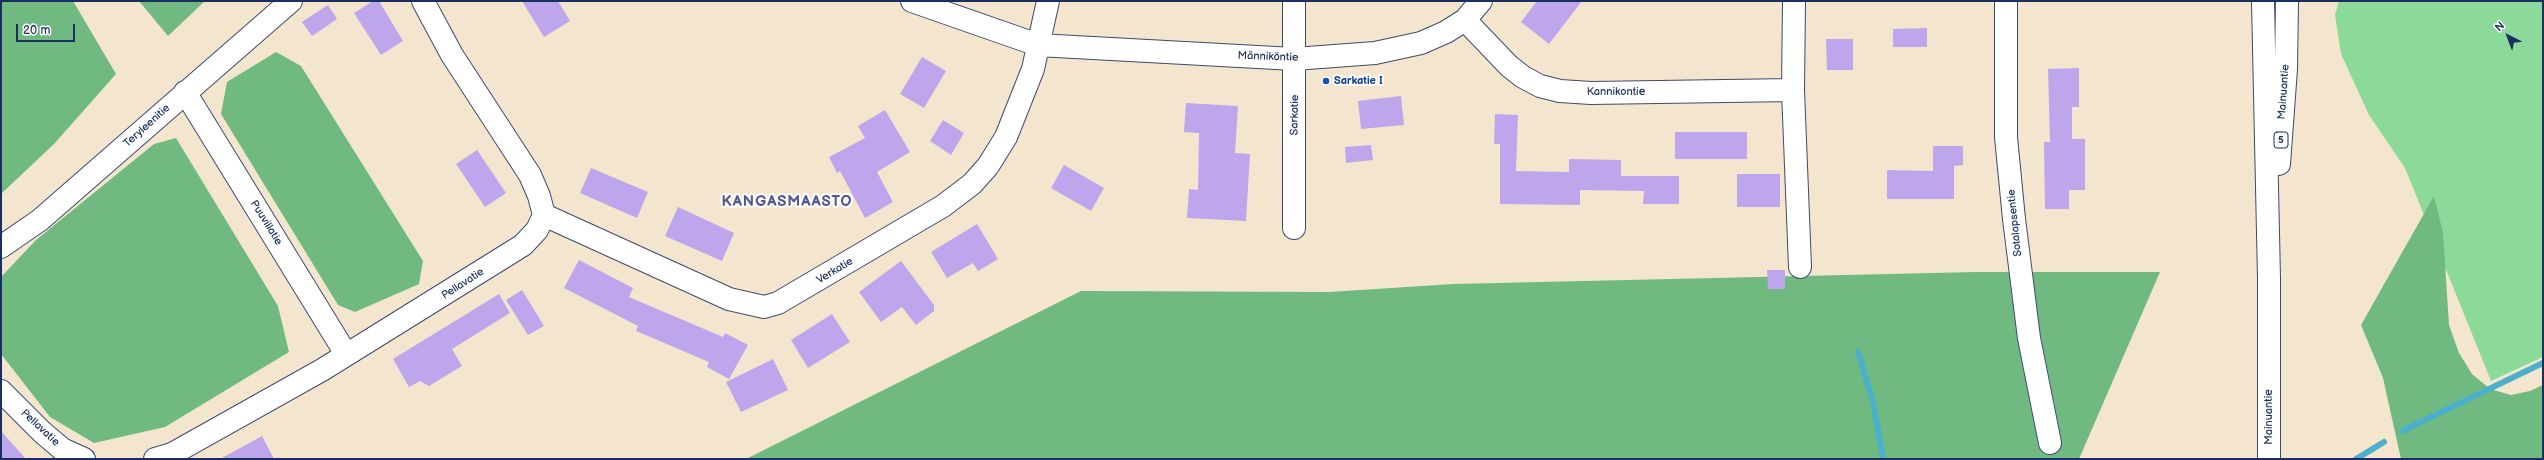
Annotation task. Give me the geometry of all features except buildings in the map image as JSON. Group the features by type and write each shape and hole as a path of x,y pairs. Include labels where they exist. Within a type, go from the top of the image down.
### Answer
{"main road":[{"name":"Teryleenitie","path":"1,247 40,220 291,1"},
{"path":"423,1 452,55 530,175 539,196 544,215"},
{"name":"Männiköntie","path":"912,1 1038,45 1294,59 1375,53 1420,43 1446,32 1465,20 1481,1"},
{"path":"1038,45 1048,1"},
{"name":"Sarkatie","path":"1294,1 1294,228"},
{"path":"1794,1 1793,90 1800,267"},
{"name":"Sotalapsentie","path":"2006,1 2006,137 2014,219 2029,338 2050,443"},
{"name":"Mainuantie","path":"2263,1 2269,279 2269,459"},
{"name":"Mainuantie","path":"2269,279 2286,69 2287,1"},
{"name":"Kannikontie","path":"1465,20 1509,66 1523,77 1540,86 1560,91 1793,90"},
{"name":"Verkatie","path":"544,215 729,299 757,306 778,303 943,206 972,184 988,166 1006,137 1033,68 1038,45"},
{"name":"Puuvillatie","path":"185,92 346,354"},
{"name":"Pellavatie","path":"155,459 172,454 409,318 523,245 536,230 544,215"},
{"name":"Pellavatie","path":"1,391 42,432 62,449 84,459"}],"green space":[{"path":"1,1 73,1 116,74 54,144 1,194"},
{"path":"139,1 205,1 168,36"},
{"path":"2339,1 2543,1 2543,357 2491,381 2405,168 2369,115 2341,54 2335,15"},
{"path":"276,52 301,66 423,261 419,284 355,312 338,305 221,114 227,82"},
{"path":"176,138 278,306 289,352 165,427 94,443 50,417 1,354 1,277 36,240 154,144"},
{"path":"2434,196 2443,233 2449,325 2459,353 2472,374 2490,389 2511,395 2530,391 2543,385 2543,459 2401,459 2383,378 2361,325"},
{"path":"1976,272 2160,272 2079,459 746,459 1081,291 1329,292 1453,284"}],"waterway":[{"path":"1858,352 1873,402 1883,459"},
{"path":"2402,431 2543,363"},
{"path":"2356,459 2384,442"}],"place":[{"name":"Sarkatie I","path":"1326,81"}],"district":[{"name":"KANGASMAASTO","path":"787,202"}]}
